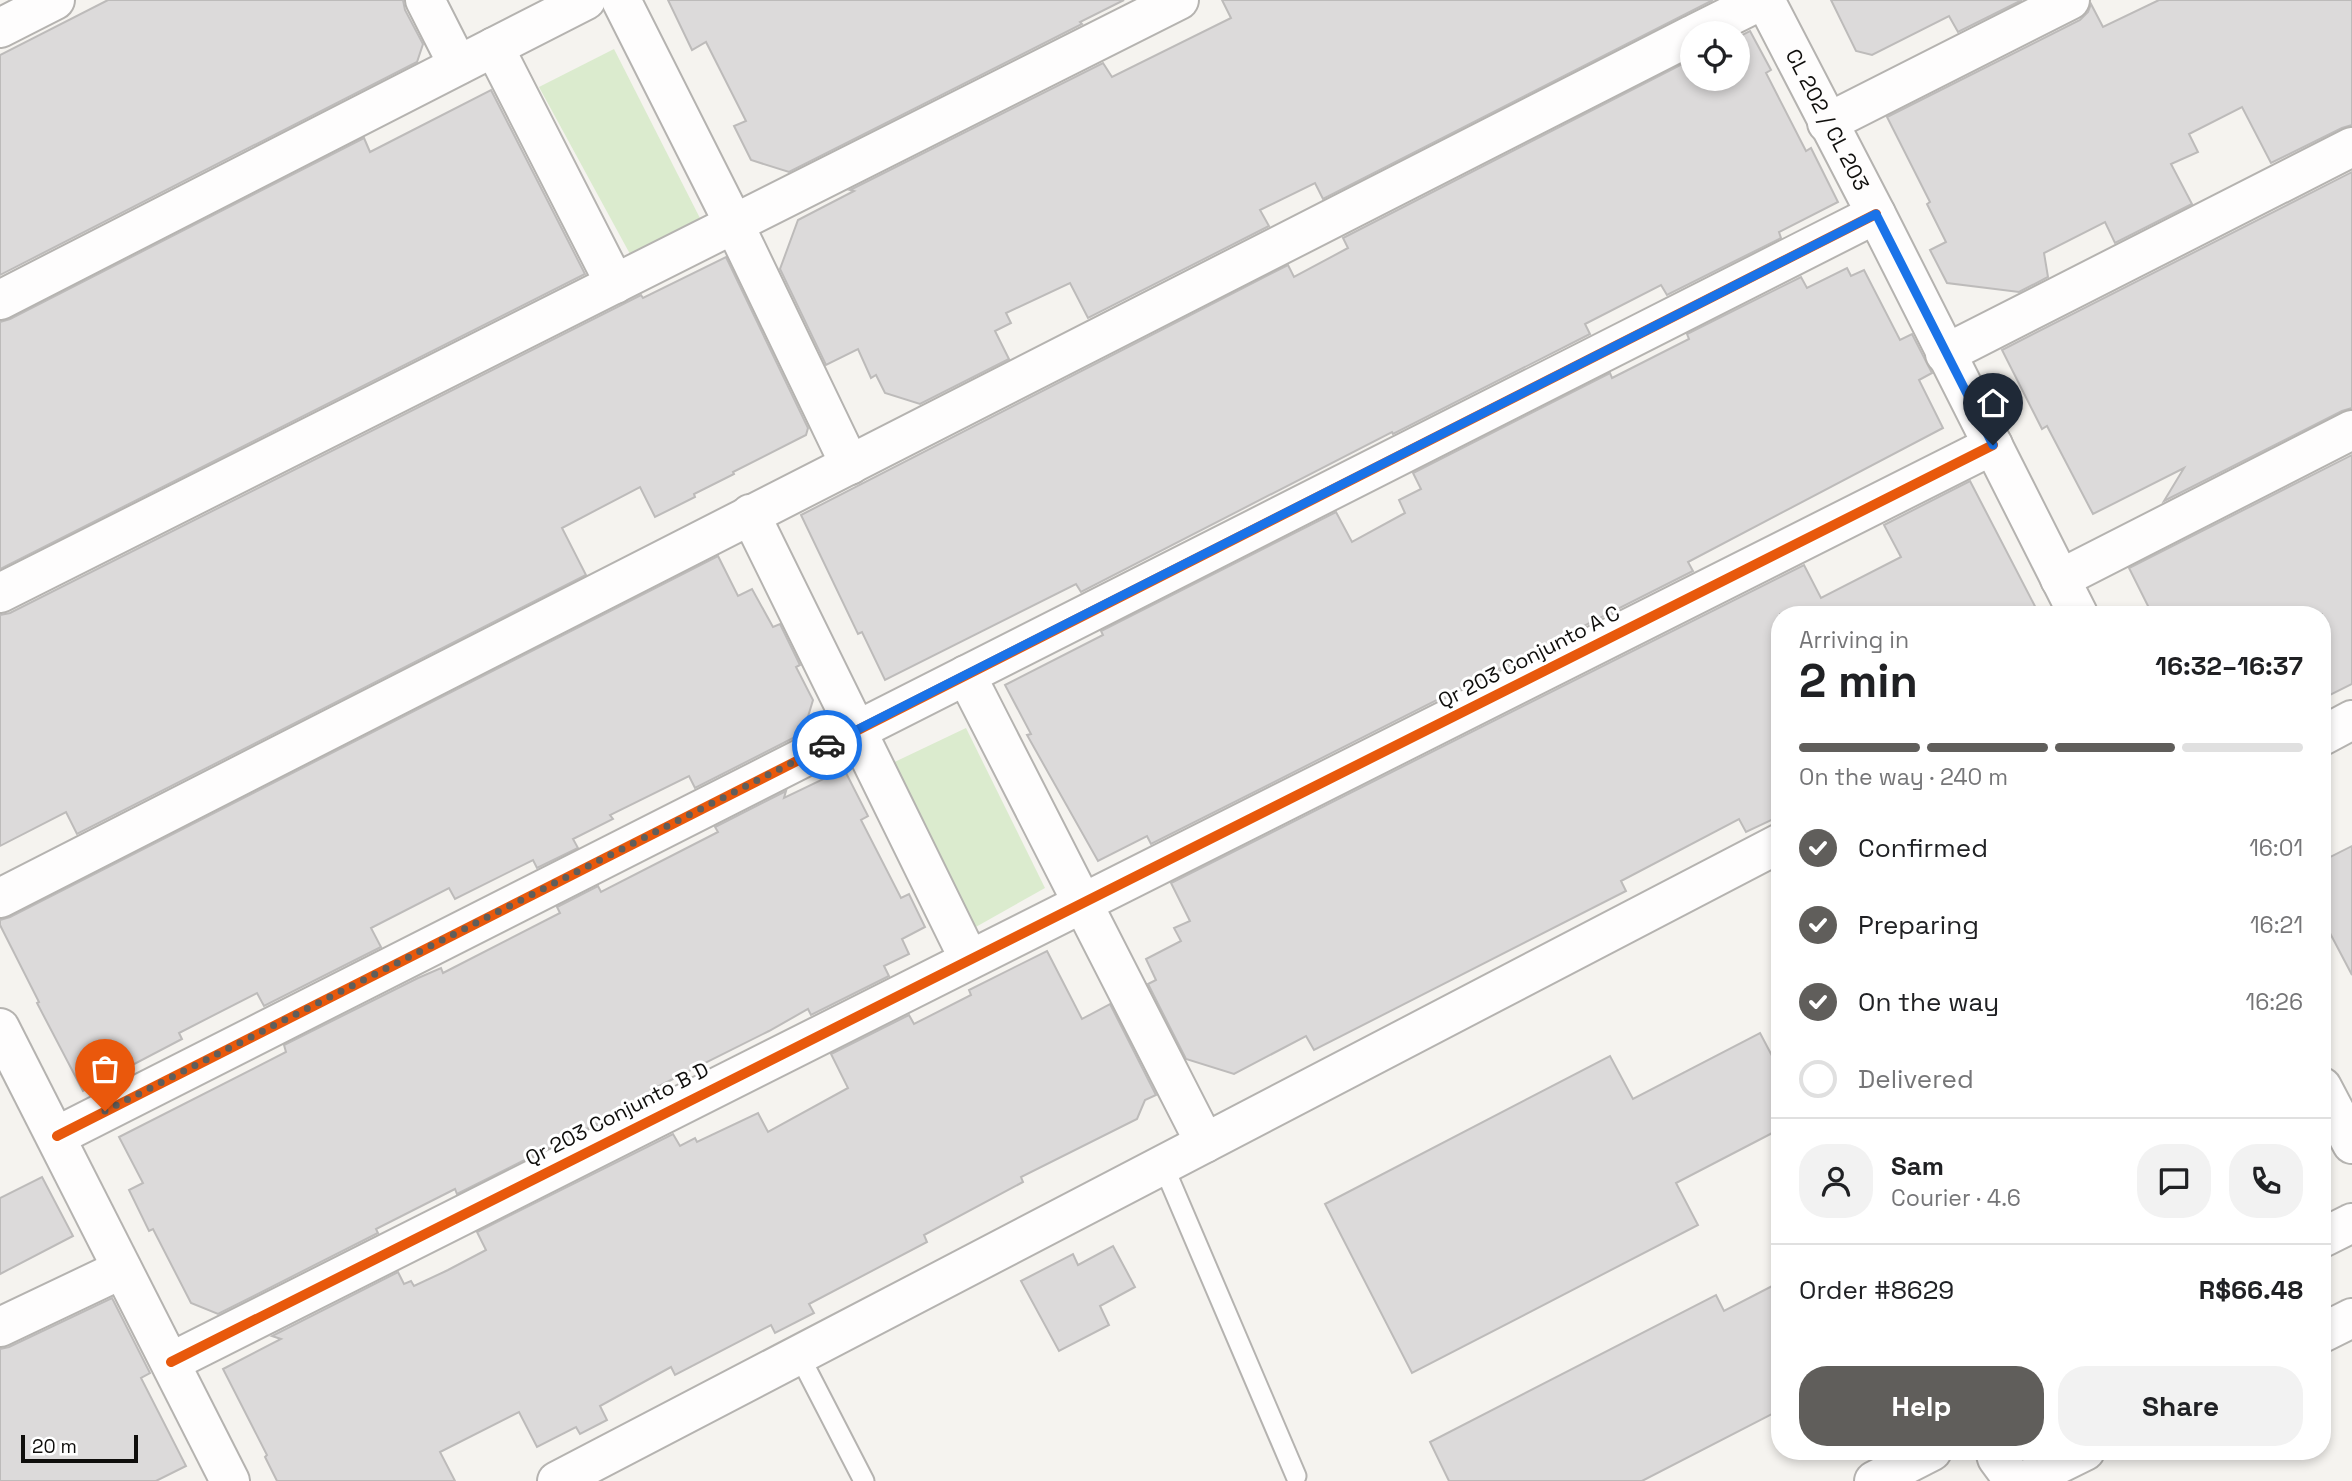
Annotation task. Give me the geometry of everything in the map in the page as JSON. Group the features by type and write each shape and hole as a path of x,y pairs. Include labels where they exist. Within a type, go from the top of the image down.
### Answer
{"street":[{"path":"0,28 55,0"},
{"path":"425,0 458,65"},
{"path":"0,300 586,0"},
{"path":"621,0 734,224 850,465"},
{"path":"0,593 1179,0"},
{"path":"1720,21 1763,0"},
{"name":"CL 202 / CL 203","path":"1763,0 1876,214 2073,606"},
{"path":"1827,123 2070,0"},
{"path":"0,898 1680,41"},
{"path":"494,47 615,284"},
{"path":"1945,354 2352,147"},
{"path":"57,1136 1876,214"},
{"path":"2060,579 2352,430"},
{"name":"Qr 203 Conjunto A C","path":"1082,903 1993,445"},
{"path":"750,514 968,959"},
{"path":"966,675 1205,1143"},
{"path":"2331,731 2352,720"},
{"path":"557,1481 1771,849"},
{"name":"Qr 203 Conjunto B D","path":"171,1362 1082,903"},
{"path":"4,1044 57,1136 230,1481"},
{"path":"2331,1104 2352,1144"},
{"path":"2331,1234 2352,1223"},
{"path":"0,1327 122,1269"},
{"path":"2331,1328 2352,1318"},
{"path":"1998,1460 2014,1481"},
{"path":"2024,1481 2067,1460"},
{"path":"1874,1481 1929,1464"}],"lane":[{"path":"1163,1165 1296,1476"},
{"path":"799,1355 864,1481"}],"green space":[{"path":"614,49 707,232 636,265 539,87"},
{"path":"966,728 1045,888 974,928 882,768"}],"building":[{"path":"108,0 403,0 405,10 423,44 417,62 0,275 0,55"},
{"path":"668,0 1124,0 1080,22 1082,24 789,172 751,160 734,126 746,121 706,42 692,50"},
{"path":"1222,0 1713,0 1323,199 1315,183 1260,210 1269,226 1088,318 1070,283 1006,313 1011,323 995,331 1009,359 920,404 885,393 876,375 871,378 858,349 826,365 780,269 798,220 854,191 850,190 1103,63 1112,77 1231,18"},
{"path":"1831,0 2022,0 1958,32 1949,16 1872,55 1856,51"},
{"path":"2159,0 2352,0 2352,125 2271,163 2242,107 2189,134 2198,152 2171,164 2192,204 2115,243 2105,222 2044,253 2048,277 2019,292 1947,283 1930,250 1946,242 1927,204 1930,202 1887,117 2080,20 2091,4 2103,27"},
{"path":"1750,31 1771,70 1766,73 1806,151 1811,148 1838,202 1779,232 1781,238 1667,295 1661,285 1585,324 1590,334 1393,434 1392,432 1081,592 1076,584 885,680 862,632 858,634 801,515 1288,265 1294,277 1348,248 1343,238 1680,65 1680,91 1750,91"},
{"path":"491,90 585,274 0,569 0,322 364,138 370,152"},
{"path":"2352,172 2352,408 2164,501 2184,468 2093,514 2047,426 2042,429 2002,350"},
{"path":"726,257 808,428 806,435 733,472 734,474 694,494 695,497 655,517 640,487 562,528 586,575 77,834 66,812 0,846 0,615 10,613 641,295 643,298"},
{"path":"1847,268 1851,276 1864,270 1900,340 1912,334 1932,373 1919,380 1943,428 1688,562 1693,571 1151,844 1147,836 1098,861 1027,735 1031,734 1005,685 1103,635 1101,631 1336,512 1352,542 1405,513 1399,500 1421,489 1413,473 1610,373 1612,378 1689,339 1687,334 1801,277 1807,288"},
{"path":"2352,455 2352,684 2331,694 2331,606 2148,606 2129,568"},
{"path":"1970,481 2035,606 1771,606 1771,820 1746,832 1739,819 1621,881 1626,891 1314,1050 1306,1036 1234,1074 1186,1059 1148,984 1156,980 1146,959 1181,941 1174,928 1190,921 1171,883 1804,565 1821,598 1901,557 1884,525"},
{"path":"718,556 738,596 752,589 773,627 780,624 800,665 796,667 813,700 803,733 695,788 689,776 610,815 613,819 573,839 578,848 537,868 533,860 455,899 449,888 371,928 381,947 264,1006 257,993 179,1033 182,1039 83,1091 37,1003 39,1002 0,925 0,920"},
{"path":"844,769 868,816 861,820 901,898 909,894 925,927 902,939 909,954 884,966 889,976 811,1015 808,1009 651,1090 654,1095 457,1194 455,1189 376,1229 378,1233 218,1314 191,1303 153,1229 149,1231 129,1190 143,1183 119,1137 286,1052 284,1045 418,978 441,968 443,973 560,913 557,907 598,886 601,892 718,832 715,827 786,791 784,798"},
{"path":"2352,846 2352,975 2331,935 2331,856"},
{"path":"1047,951 1082,1019 1110,1004 1156,1095 1145,1100 1137,1119 1021,1177 1023,1182 924,1235 927,1242 809,1304 814,1313 775,1333 771,1325 675,1375 671,1367 600,1406 607,1420 580,1434 576,1427 537,1447 519,1412 440,1452 455,1481 277,1481 265,1457 267,1455 223,1369 281,1339 272,1336 398,1272 404,1284 411,1281 414,1286 448,1270 486,1250 477,1232 673,1134 680,1146 695,1138 697,1142 758,1113 768,1132 848,1088 831,1054 909,1015 914,1024 971,995 969,990"},
{"path":"1760,1033 1771,1054 1771,1134 1676,1183 1698,1225 1412,1373 1325,1204 1610,1056 1633,1099"},
{"path":"42,1177 73,1236 0,1274 0,1198"},
{"path":"1113,1246 1135,1287 1100,1306 1109,1325 1059,1351 1021,1281 1073,1254 1078,1265"},
{"path":"1771,1287 1771,1415 1642,1481 1449,1481 1430,1442 1716,1295 1724,1311"},
{"path":"112,1298 150,1373 141,1378 186,1466 156,1481 0,1481 0,1349"}],"cycle path":[{"path":"57,1136 1876,214"},
{"path":"171,1362 1993,445"}],"way so far":[{"path":"105,1111 827,745"}],"route":[{"path":"827,745 1876,214 1993,445"}]}
